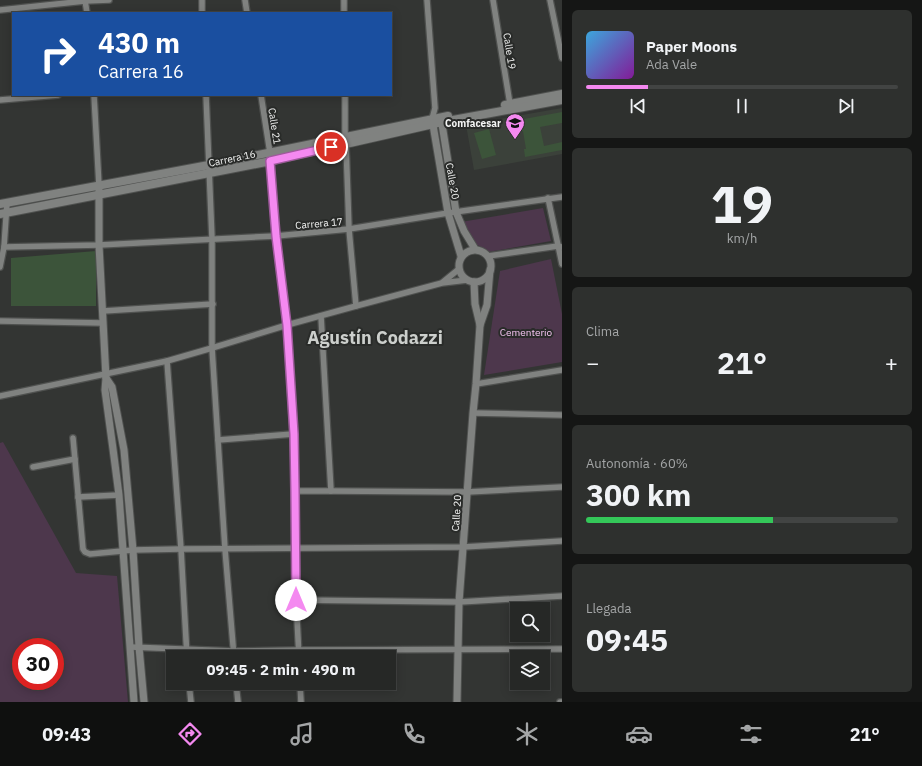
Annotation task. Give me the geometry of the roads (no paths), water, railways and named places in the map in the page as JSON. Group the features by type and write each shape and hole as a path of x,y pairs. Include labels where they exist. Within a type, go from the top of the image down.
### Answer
{"main road":[{"name":"Carrera 16","path":"4,204 99,190 210,169 562,94"},
{"name":"Carrera 16","path":"442,120 562,100"},
{"name":"Carrera 16","path":"3,213 99,190"}],"street":[{"path":"0,10 109,0"},
{"path":"202,0 202,12"},
{"path":"245,0 247,12"},
{"path":"344,0 344,12"},
{"name":"Calle 20","path":"427,0 435,108 433,122 461,256"},
{"name":"Calle 19","path":"493,0 510,104"},
{"path":"550,0 562,58"},
{"path":"85,1 87,12"},
{"path":"0,100 46,96"},
{"path":"94,96 99,190 99,245 106,376 105,390 118,495 134,702"},
{"path":"206,96 212,239 212,348 225,549 234,650"},
{"name":"Calle 21","path":"261,96 270,157 276,236 287,325 294,434 296,600 299,650"},
{"path":"345,96 349,229 356,306"},
{"name":"Calle 20","path":"435,108 442,120 452,212 475,249"},
{"name":"Carrera 17","path":"4,247 99,245 276,236 349,229 452,212 562,197"},
{"path":"548,198 560,246 562,264"},
{"path":"0,267 4,247 4,204"},
{"path":"488,256 560,246"},
{"path":"0,396 106,376 167,361 287,325 442,283 471,281 481,280 487,276 491,263 488,256 482,251 475,249 467,251 461,256 459,262 459,269 462,275 471,281"},
{"path":"442,283 459,269"},
{"name":"Calle 20","path":"457,702 463,547 473,412 480,325 487,305 490,270"},
{"name":"Calle 20","path":"471,281 480,325"},
{"path":"103,310 213,304"},
{"path":"321,316 331,491"},
{"path":"0,321 103,322"},
{"path":"167,361 187,649"},
{"path":"476,384 562,370"},
{"path":"106,376 112,386 124,450 144,702"},
{"path":"473,412 562,415"},
{"path":"218,440 294,434"},
{"path":"74,438 83,549 85,552 90,554 133,550 181,549 463,547 562,541"},
{"path":"33,467 75,459"},
{"path":"295,491 468,492 562,487"},
{"path":"78,497 118,495"},
{"path":"296,600 460,602 562,596"},
{"path":"130,647 196,650"},
{"path":"396,650 562,649"},
{"path":"190,690 191,702"},
{"path":"237,690 238,702"},
{"path":"300,690 301,702"}],"place":[{"name":"Comfacesar","path":"515,140"}],"district":[{"name":"Agustín Codazzi","path":"375,338"}],"park label":[{"name":"Cementerio","path":"526,332"}]}
